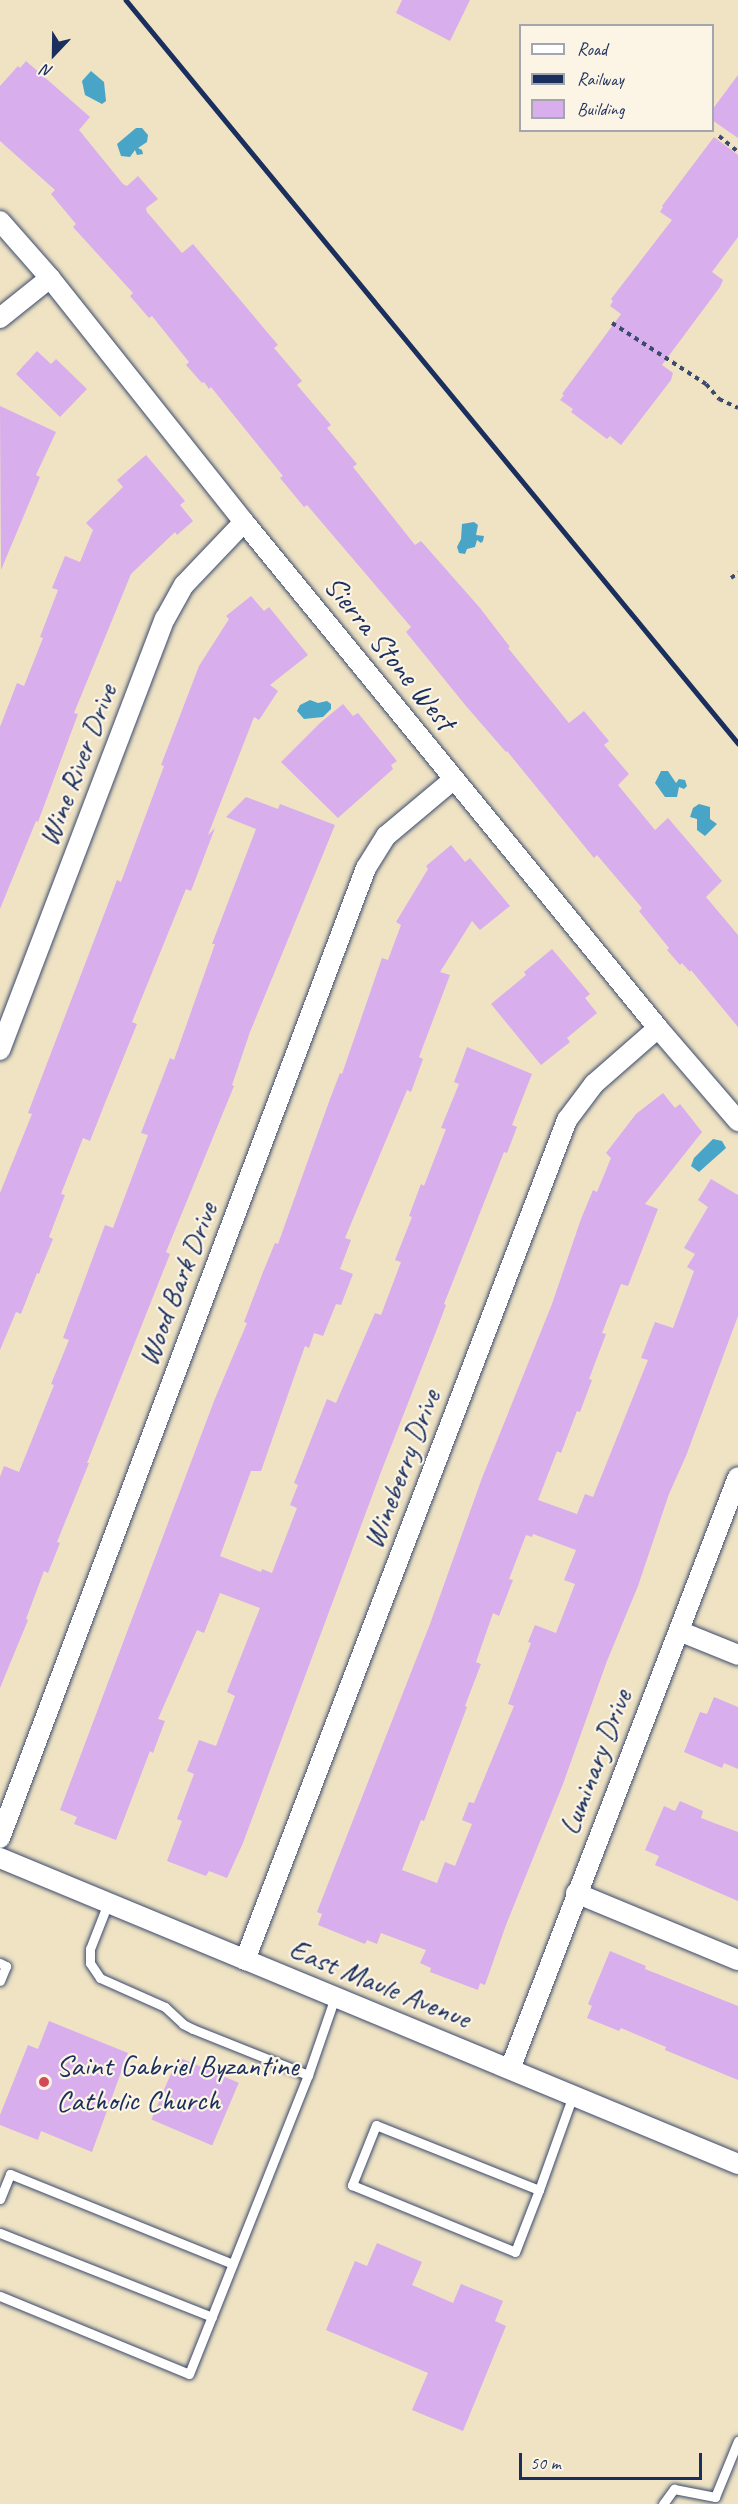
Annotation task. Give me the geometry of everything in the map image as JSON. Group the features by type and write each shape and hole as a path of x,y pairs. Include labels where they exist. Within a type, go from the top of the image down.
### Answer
{"street":[{"name":"Sierra Stone West","path":"0,221 50,278 244,522 658,1028 738,1121"},
{"path":"0,318 50,278"},
{"name":"Wine River Drive","path":"0,1050 165,619 184,585 244,522"},
{"name":"Wood Bark Drive","path":"0,1838 366,868 386,836 454,779"},
{"name":"Wineberry Drive","path":"245,1960 567,1120 594,1084 658,1028"},
{"name":"Luminary Drive","path":"510,2069 738,1477"},
{"path":"679,1630 738,1655"},
{"name":"East Maule Avenue","path":"0,1858 738,2164"},
{"path":"576,1893 738,1960"}],"lane":[{"path":"108,1903 90,1949 90,1963 100,1978 165,2007 193,2030 308,2075"},
{"path":"0,1963 6,1966 0,1981"},
{"path":"0,2296 189,2374 308,2075 335,1997"},
{"path":"540,2190 376,2125 352,2185 515,2252 540,2190 573,2095"},
{"path":"0,2199 10,2174 233,2264"},
{"path":"0,2233 212,2317"},
{"path":"663,2504 674,2489 715,2496 738,2441"}],"path":[{"path":"719,136 738,152"},
{"path":"612,323 706,384 719,399 738,408"},
{"path":"731,578 738,573"}],"water":[{"path":"91,71 104,82 106,101 102,104 85,95 82,81"},
{"path":"136,128 142,128 148,135 147,142 138,148 143,154 137,155 135,150 130,157 121,156 117,144"},
{"path":"474,522 478,525 476,535 484,536 483,541 481,543 477,540 475,547 467,549 465,554 459,553 457,547 461,539 462,524"},
{"path":"310,700 318,703 327,701 331,704 331,709 323,717 304,719 297,711 300,705"},
{"path":"661,771 668,771 676,783 679,779 685,780 687,786 684,789 679,787 677,797 665,797 655,783"},
{"path":"699,804 710,807 710,819 717,824 705,836 697,830 697,819 690,817 693,808"},
{"path":"713,1139 722,1141 726,1148 699,1172 691,1166 694,1158"}],"building":[{"path":"402,0 470,0 450,41 396,13"},
{"path":"26,61 90,117 79,130 123,184 127,186 138,176 158,199 146,208 147,212 182,253 193,244 278,345 274,348 302,381 297,385 331,425 327,428 357,464 353,467 415,545 421,541 480,608 510,647 508,648 569,723 584,711 609,741 604,745 629,774 618,785 655,830 668,818 722,881 706,897 738,935 738,1027 691,970 690,972 682,963 680,965 667,950 669,948 639,911 642,908 597,855 594,858 507,751 466,706 406,632 411,627 307,505 304,507 280,478 283,476 211,387 209,389 204,382 202,383 186,365 189,362 152,316 149,318 130,296 133,293 73,227 76,224 51,194 55,190 0,141 0,86 18,66 20,68"},
{"path":"738,75 738,138 714,121 714,107"},
{"path":"714,137 738,155 738,237 712,272 723,280 720,287 662,365 673,373 671,380 621,445 610,436 607,439 571,412 573,409 560,400 564,395 562,394 621,314 610,306 613,301 611,299 672,220 660,212 662,206"},
{"path":"37,351 51,364 56,359 87,389 60,417 16,374"},
{"path":"0,406 56,432 36,475 40,477 1,570"},
{"path":"146,455 185,501 180,505 193,521 177,535 175,532 131,574 74,713 78,714 38,822 36,821 0,909 0,727 17,683 24,686 43,638 40,637 58,590 52,588 65,556 80,562 93,530 86,523 123,487 117,480"},
{"path":"251,596 264,611 269,607 308,655 270,685 278,691 259,720 254,717 208,835 215,828 191,891 186,889 132,1022 137,1024 90,1141 83,1138 61,1194 65,1195 49,1237 53,1239 39,1274 37,1273 21,1314 16,1312 0,1350 0,1193 32,1114 28,1113 117,880 121,882 164,766 161,765 199,666 229,619 226,616"},
{"path":"343,704 353,716 358,713 397,761 391,765 393,769 338,818 281,762 320,723"},
{"path":"246,797 278,809 280,804 335,825 250,1032 232,1085 234,1086 166,1252 170,1254 87,1463 89,1463 57,1542 60,1543 48,1573 44,1571 26,1619 28,1620 0,1688 0,1477 4,1466 19,1472 54,1385 51,1384 69,1340 63,1338 105,1225 113,1228 148,1135 141,1133 170,1058 174,1060 215,944 212,944 256,829 226,817"},
{"path":"451,845 465,862 470,858 510,906 480,930 472,921 440,972 450,975 419,1057 423,1059 411,1092 407,1090 345,1238 351,1240 340,1269 353,1274 341,1305 336,1304 323,1336 314,1333 309,1348 305,1346 261,1471 251,1471 220,1556 261,1572 262,1569 272,1573 297,1508 290,1505 298,1485 294,1483 327,1399 336,1403 375,1313 381,1315 401,1262 395,1260 412,1217 409,1216 421,1184 424,1186 446,1129 441,1128 459,1084 454,1082 467,1047 532,1074 512,1125 517,1127 507,1153 504,1152 444,1304 446,1305 381,1472 243,1843 227,1878 209,1871 206,1876 167,1861 182,1821 177,1819 194,1774 187,1771 199,1740 216,1746 235,1696 227,1692 260,1608 220,1593 204,1633 197,1630 158,1719 165,1721 153,1753 150,1751 116,1840 74,1824 77,1817 60,1810 214,1401 247,1323 244,1322 263,1272 275,1243 278,1244 330,1099 340,1073 342,1074 382,958 388,960 401,925 396,922 428,869 426,866"},
{"path":"552,949 590,994 585,998 597,1013 567,1038 570,1042 541,1065 491,1004 526,975 524,972"},
{"path":"663,1093 675,1108 680,1104 702,1132 645,1204 658,1209 628,1286 621,1284 602,1333 606,1334 589,1379 592,1380 580,1412 577,1411 561,1453 557,1451 538,1500 577,1514 585,1494 593,1497 648,1360 641,1358 655,1322 673,1328 694,1271 687,1267 695,1254 684,1248 708,1207 698,1200 711,1179 738,1195 738,1316 686,1456 669,1494 638,1586 607,1661 563,1784 506,1925 485,1985 480,1983 478,1990 430,1972 431,1968 420,1963 426,1950 381,1933 377,1944 367,1940 365,1944 318,1925 322,1914 317,1912 430,1624 482,1478 552,1304 581,1219 593,1190 597,1192 611,1158 606,1153 636,1114","holes":["533,1534 576,1550 564,1580 575,1584 556,1633 535,1625 528,1642 531,1643 508,1704 514,1706 474,1803 469,1802 462,1820 472,1824 455,1866 445,1862 437,1883 402,1870 421,1820 424,1821 467,1707 465,1706 481,1664 476,1662 493,1613 499,1616 513,1580 509,1579 526,1535 532,1537"]},
{"path":"714,1697 738,1707 738,1769 724,1763 722,1768 684,1752 700,1712 707,1714"},
{"path":"680,1801 703,1811 701,1818 738,1832 738,1901 655,1865 659,1856 645,1850 664,1806 675,1811"},
{"path":"610,1951 646,1966 645,1969 738,2006 738,2080 665,2050 666,2047 621,2028 619,2031 587,2018 592,2006 588,2004"},
{"name":"Saint Gabriel Byzantine Catholic Church","path":"49,2021 128,2053 92,2152 41,2131 38,2140 0,2125 0,2115 28,2045 38,2049"},
{"path":"178,2057 239,2083 212,2145 151,2120"},
{"path":"377,2243 422,2262 412,2285 453,2303 461,2284 503,2301 495,2321 506,2326 463,2431 412,2410 428,2373 326,2330 355,2261 367,2266"}],"railway":[{"path":"126,0 738,743"}],"place":[{"name":"Saint Gabriel Byzantine Catholic Church","path":"44,2082"}]}
